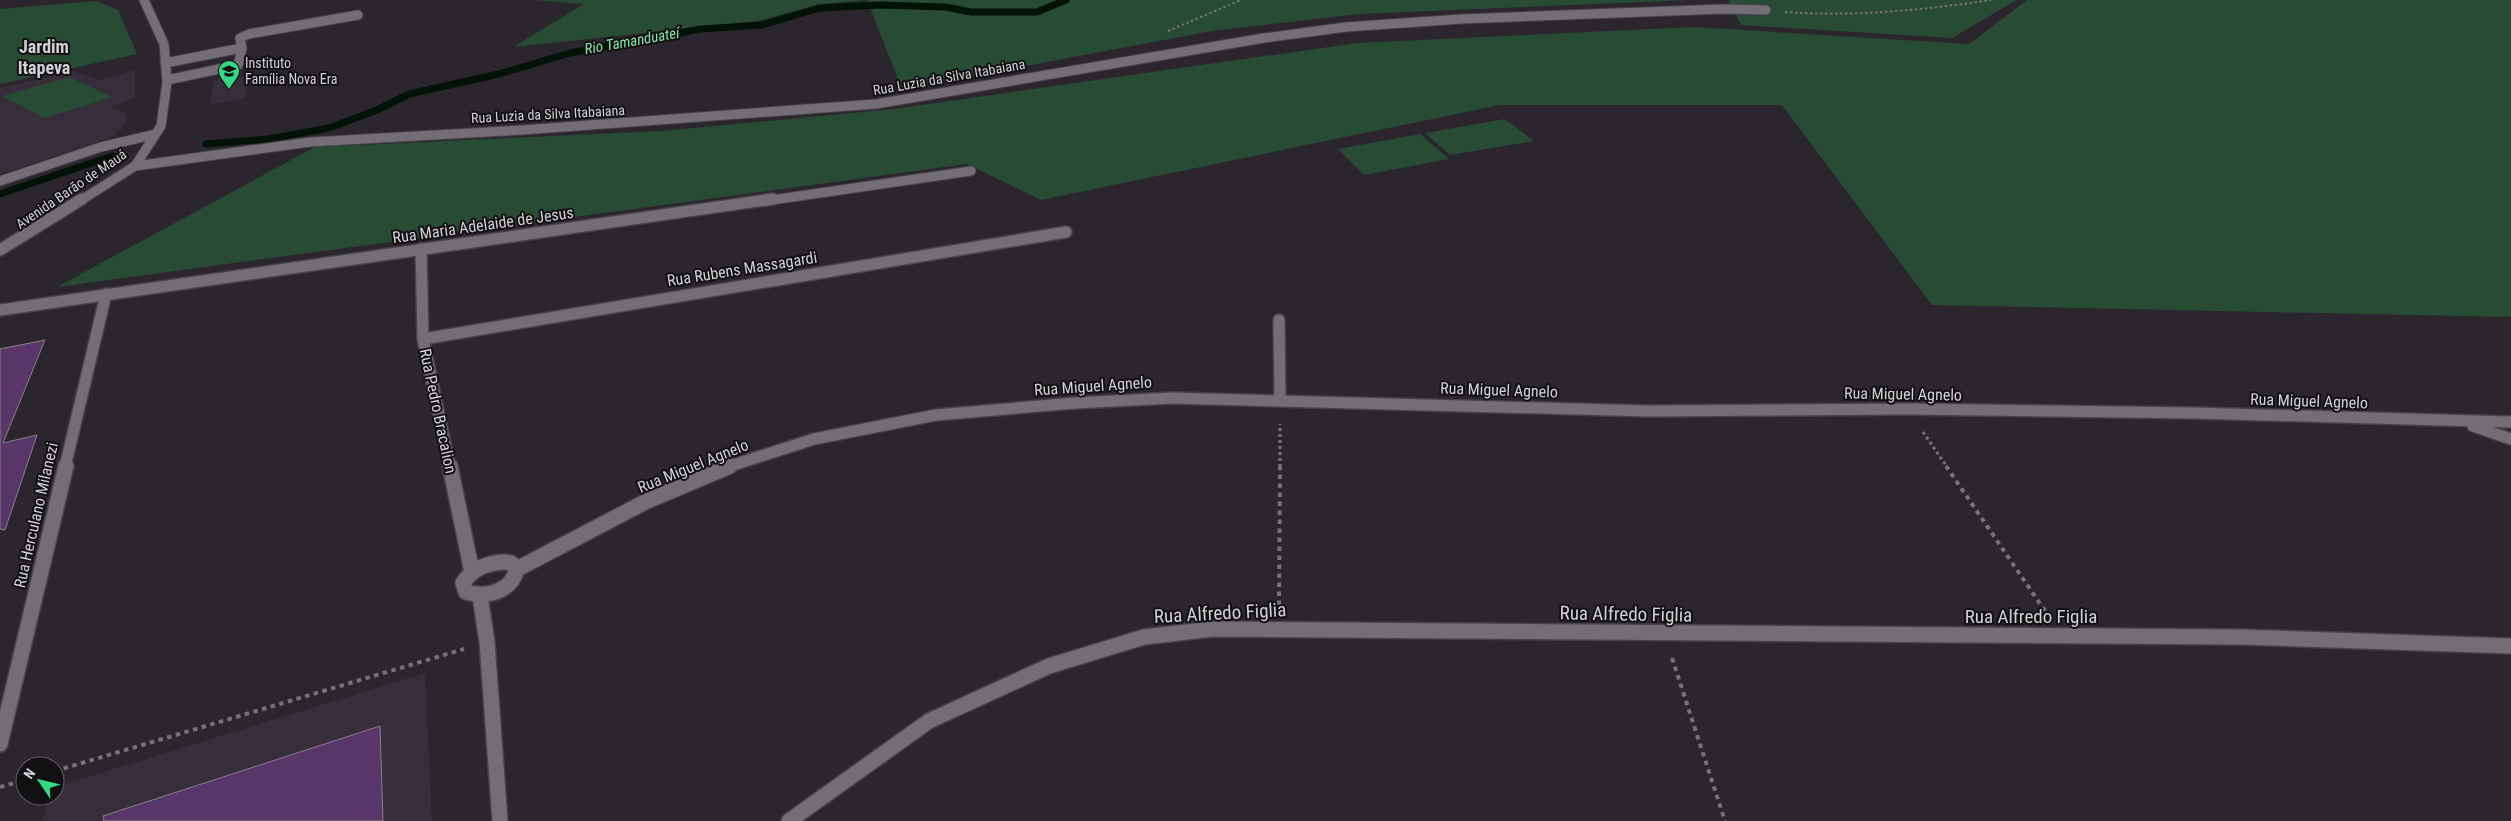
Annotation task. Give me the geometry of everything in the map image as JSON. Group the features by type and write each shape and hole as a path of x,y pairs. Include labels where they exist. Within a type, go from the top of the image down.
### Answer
{"street":[{"name":"Avenida Barão de Mauá","path":"0,250 135,166 161,126 167,80 164,44 144,0"},
{"name":"Rua Luzia da Silva Itabaiana","path":"135,166 348,139 522,130 876,104 1264,38 1346,27 1461,19 1723,9 1766,10"},
{"path":"167,80 227,69 238,64 242,48 240,38 249,34 358,15"},
{"path":"165,63 242,48"},
{"path":"0,181 101,147 156,134"},
{"name":"Rua Maria Adelaide de Jesus","path":"0,310 971,171"},
{"name":"Rua Rubens Massagardi","path":"423,339 1066,232"},
{"name":"Rua Pedro Bracalion","path":"421,249 423,339 472,572"},
{"name":"Rua Herculano Milanezi","path":"0,744 106,294"},
{"path":"1280,320 1280,401"},
{"name":"Rua Miguel Agnelo","path":"517,569 647,501 731,466 814,439 936,415 1075,402 1172,398 1459,404 1648,411 1908,409 2194,413 2511,422"},
{"path":"2461,422 2511,439"},
{"path":"496,562 511,563 517,569 516,576 506,587 480,596 466,592 463,588 463,583 472,572 496,562"},
{"path":"480,596 488,642 500,821"},
{"name":"Rua Alfredo Figlia","path":"790,821 929,721 1048,666 1144,637 1213,629 1279,628 1664,634 2240,637 2511,646"}],"path":[{"path":"1766,10 1830,15 1939,8 1991,0"},
{"path":"1279,628 1280,401"},
{"path":"1908,409 2062,636"},
{"path":"1664,634 1725,821"},
{"path":"65,768 488,642"},
{"path":"0,787 15,783"}],"shaded area":[{"path":"135,70 135,97 112,107 126,114 127,122 112,137 0,174 0,88 74,71 100,80"},
{"name":"Instituto Família Nova Era","path":"249,75 245,98 211,104 213,81"},
{"path":"425,673 432,821 43,821 46,806 65,806 65,784"}],"green space":[{"path":"533,0 867,0 819,4 758,21 513,47 584,4"},
{"path":"867,0 1692,0 1360,14 1212,31 902,89"},
{"path":"1728,0 2017,0 1952,38 1741,25"},
{"path":"2027,0 2511,0 2511,317 1932,305 1782,105 1500,105 1041,200 967,164 57,287 315,147 661,131 894,109 1357,43 1695,27 1969,44"},
{"path":"96,1 118,10 137,54 0,84 0,9"},
{"path":"69,77 112,97 45,118 2,96"},
{"path":"1505,119 1534,141 1450,155 1425,133"},
{"path":"1420,134 1449,159 1364,175 1338,149"}],"building":[{"path":"45,340 3,443 37,435 5,530 0,529 0,349"},
{"path":"380,726 383,821 104,821 103,816"}],"waterway":[{"name":"Rio Tamanduateí","path":"206,144 268,139 329,128 377,110 409,94 499,74 570,53 701,29 762,25 820,8 882,5 945,7 971,12 1037,12 1066,0"},
{"name":"Rio Tamanduateí","path":"0,194 112,156"}],"place":[{"name":"Instituto Família Nova Era","path":"229,90"}],"district":[{"name":"Jardim Itapeva","path":"44,56"}]}
